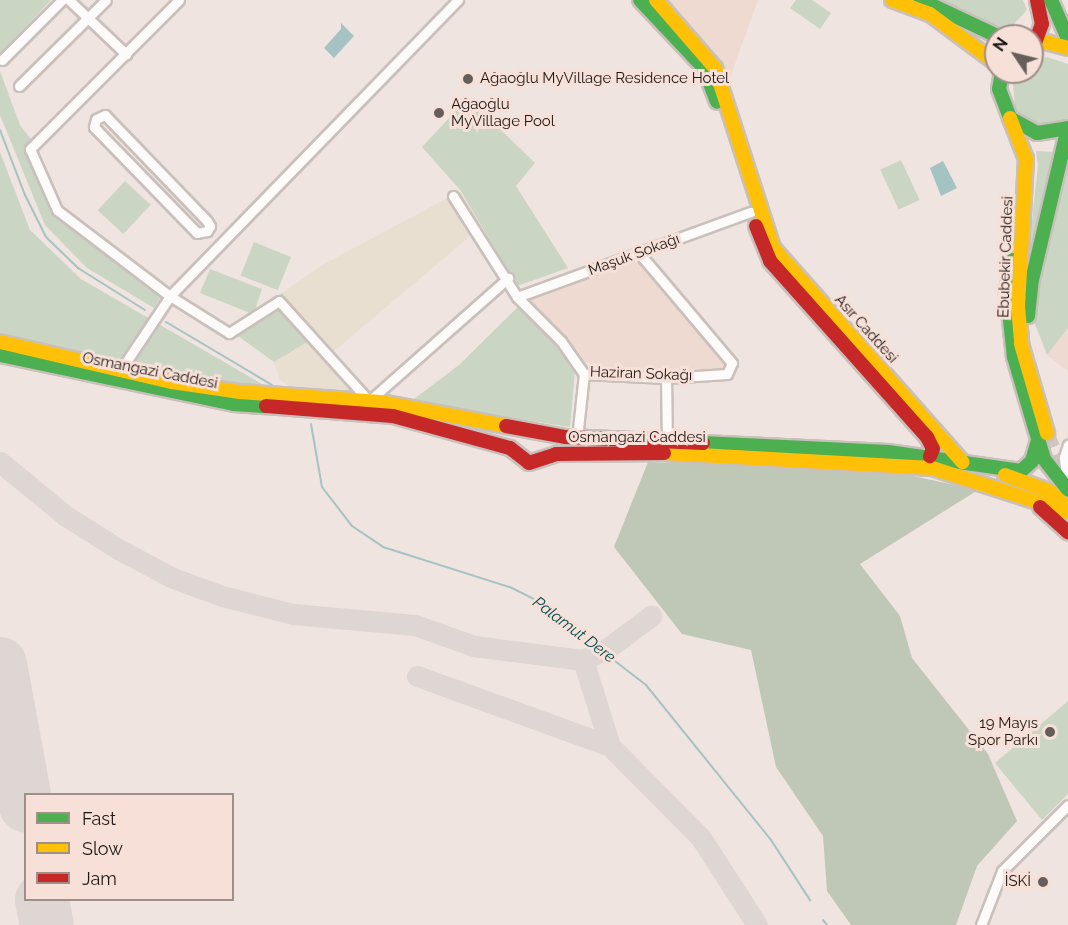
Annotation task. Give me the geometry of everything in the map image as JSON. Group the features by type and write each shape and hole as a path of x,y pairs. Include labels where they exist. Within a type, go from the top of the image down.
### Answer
{"main road":[{"name":"Asır Caddesi","path":"640,0 704,68 755,211 779,256 962,462"},
{"name":"Asır Caddesi","path":"656,0 715,68 770,261 927,437 933,449 930,456"},
{"path":"892,0 930,15 984,57"},
{"path":"921,0 984,30"},
{"path":"1037,0 1042,24"},
{"path":"1051,0 1068,39"},
{"path":"1044,44 1068,48"},
{"name":"Ebubekir Caddesi","path":"999,84 999,89 1026,159 1018,306 1021,344 1047,434"},
{"path":"1010,118 1037,133 1068,128"},
{"name":"Ebubekir Caddesi","path":"1047,434 1028,304 1068,128"},
{"name":"Osmangazi Caddesi","path":"0,342 120,371 240,392 369,402 577,438 667,440 930,456 962,462"},
{"name":"Osmangazi Caddesi","path":"0,355 234,404 393,416 510,448 529,462 542,458 642,452 932,468 1068,510"},
{"path":"517,454 518,439 530,431 546,443 542,458"},
{"path":"962,462 1021,471 1032,461 1047,434"},
{"path":"1047,434 1044,459 1068,490"},
{"path":"962,462 1049,491 1068,510"},
{"path":"1033,501 1068,532"}],"street":[{"path":"2,60 62,0"},
{"path":"69,0 126,54"},
{"path":"19,86 106,0"},
{"path":"179,0 30,149 57,210 170,296 229,333 279,301 369,402 508,278"},
{"path":"120,371 170,296 458,0"},
{"path":"105,115 210,226 204,233 197,233 94,128 96,119 105,115"},
{"name":"Haziran Sokağı","path":"453,196 508,278 517,297 561,341 584,374 666,378 727,374 732,363 639,253"},
{"name":"Maşuk Sokağı","path":"517,297 755,211"},
{"path":"577,438 584,374"},
{"path":"666,378 667,440"},
{"path":"1068,445 1064,457 1068,485"},
{"path":"981,925 1002,871 1068,805"}],"shaded area":[{"path":"658,0 758,0 727,86"},
{"path":"461,191 482,226 332,353 368,395 298,393 280,380 274,362 319,335 282,293 322,265"},
{"path":"648,254 739,363 731,378 677,383 585,362 526,296"},
{"path":"1068,328 1068,371 1047,355"}],"green space":[{"path":"0,0 51,0 0,54"},
{"path":"796,0 812,0 831,13 820,29 790,8"},
{"path":"932,0 1023,0 1027,10 1014,24 988,24"},
{"path":"1044,58 1068,64 1068,120 1042,127 1022,117 1015,107 1013,84 1044,84"},
{"path":"0,71 20,125 37,147 61,208 167,287 154,308 87,268 45,225 0,115"},
{"path":"468,98 535,163 516,186 568,268 517,286 461,191 422,147"},
{"path":"1036,151 1055,152 1028,259 1038,165"},
{"path":"0,152 30,230 81,279 262,384 257,390 0,342"},
{"path":"1068,155 1068,328 1047,355 1035,324 1034,285"},
{"path":"901,160 920,200 899,210 880,170"},
{"path":"125,181 151,205 123,234 98,210"},
{"path":"254,242 291,257 278,290 241,275"},
{"path":"210,269 262,289 255,310 282,293 319,335 274,362 227,328 250,313 200,293"},
{"path":"521,304 576,360 570,427 410,402 459,365"},
{"path":"648,462 885,470 978,490 860,564 900,616 912,658 988,754 1017,821 977,866 956,925 851,925 827,891 823,836 776,767 751,650 682,634 614,547"},
{"name":"19 Mayıs Spor Parkı","path":"1068,701 1068,794 1042,820 995,763"}],"water":[{"path":"341,23 354,36 334,58 324,48 341,29"},
{"path":"943,161 957,188 941,196 930,168"}],"waterway":[{"name":"Palamut Dere","path":"0,130 25,195 46,237 78,268 145,310"},
{"name":"Palamut Dere","path":"166,322 272,385"},
{"name":"Palamut Dere","path":"311,424 322,487 352,526 383,547 512,588 537,601 646,685 771,840 810,900"},
{"name":"Palamut Dere","path":"823,920 827,925"}],"taxiway":[{"path":"0,462 66,516 118,549 173,578 222,596 293,614 415,625 474,646 583,660 608,648 651,616"},
{"path":"583,660 610,746"},
{"path":"417,676 610,746 701,838 757,925"}],"runway":[{"path":"0,664 24,795"},
{"path":"42,901 47,925"}],"tunnel":[{"path":"1047,433 1068,486"}],"traffic: fast":[{"path":"640,0 704,68 717,102"},
{"path":"921,0 984,30"},
{"path":"1051,0 1068,39"},
{"path":"1000,84 999,89 1010,118 1037,133 1068,128"},
{"path":"1028,316 1032,280 1068,128"},
{"path":"1013,260 1007,292 1014,357 1044,459 1068,490"},
{"path":"0,355 234,404 266,406"},
{"path":"703,443 888,452 1021,471 1032,461 1038,440"}],"traffic: slow":[{"path":"656,0 715,68 773,248 962,462"},
{"path":"892,0 930,14 984,54"},
{"path":"1044,42 1068,48"},
{"path":"1010,118 1026,159 1018,306 1021,344 1047,433"},
{"path":"0,342 172,382 240,392 380,402 506,426"},
{"path":"664,453 932,468 1068,512"},
{"path":"1005,475 1049,491 1068,508"}],"traffic: jam":[{"path":"1037,0 1042,24"},
{"path":"756,226 770,261 927,437 933,449 930,456"},
{"path":"266,406 393,416 510,448 529,463 556,454 664,453"},
{"path":"506,426 566,437 703,443"},
{"path":"1040,507 1068,532"}],"place":[{"name":"Ağaoğlu MyVillage Residence Hotel","path":"468,79"},
{"name":"Ağaoğlu MyVillage Pool","path":"439,113"},
{"name":"19 Mayıs Spor Parkı","path":"1050,732"},
{"name":"İSKİ","path":"1043,882"}]}
